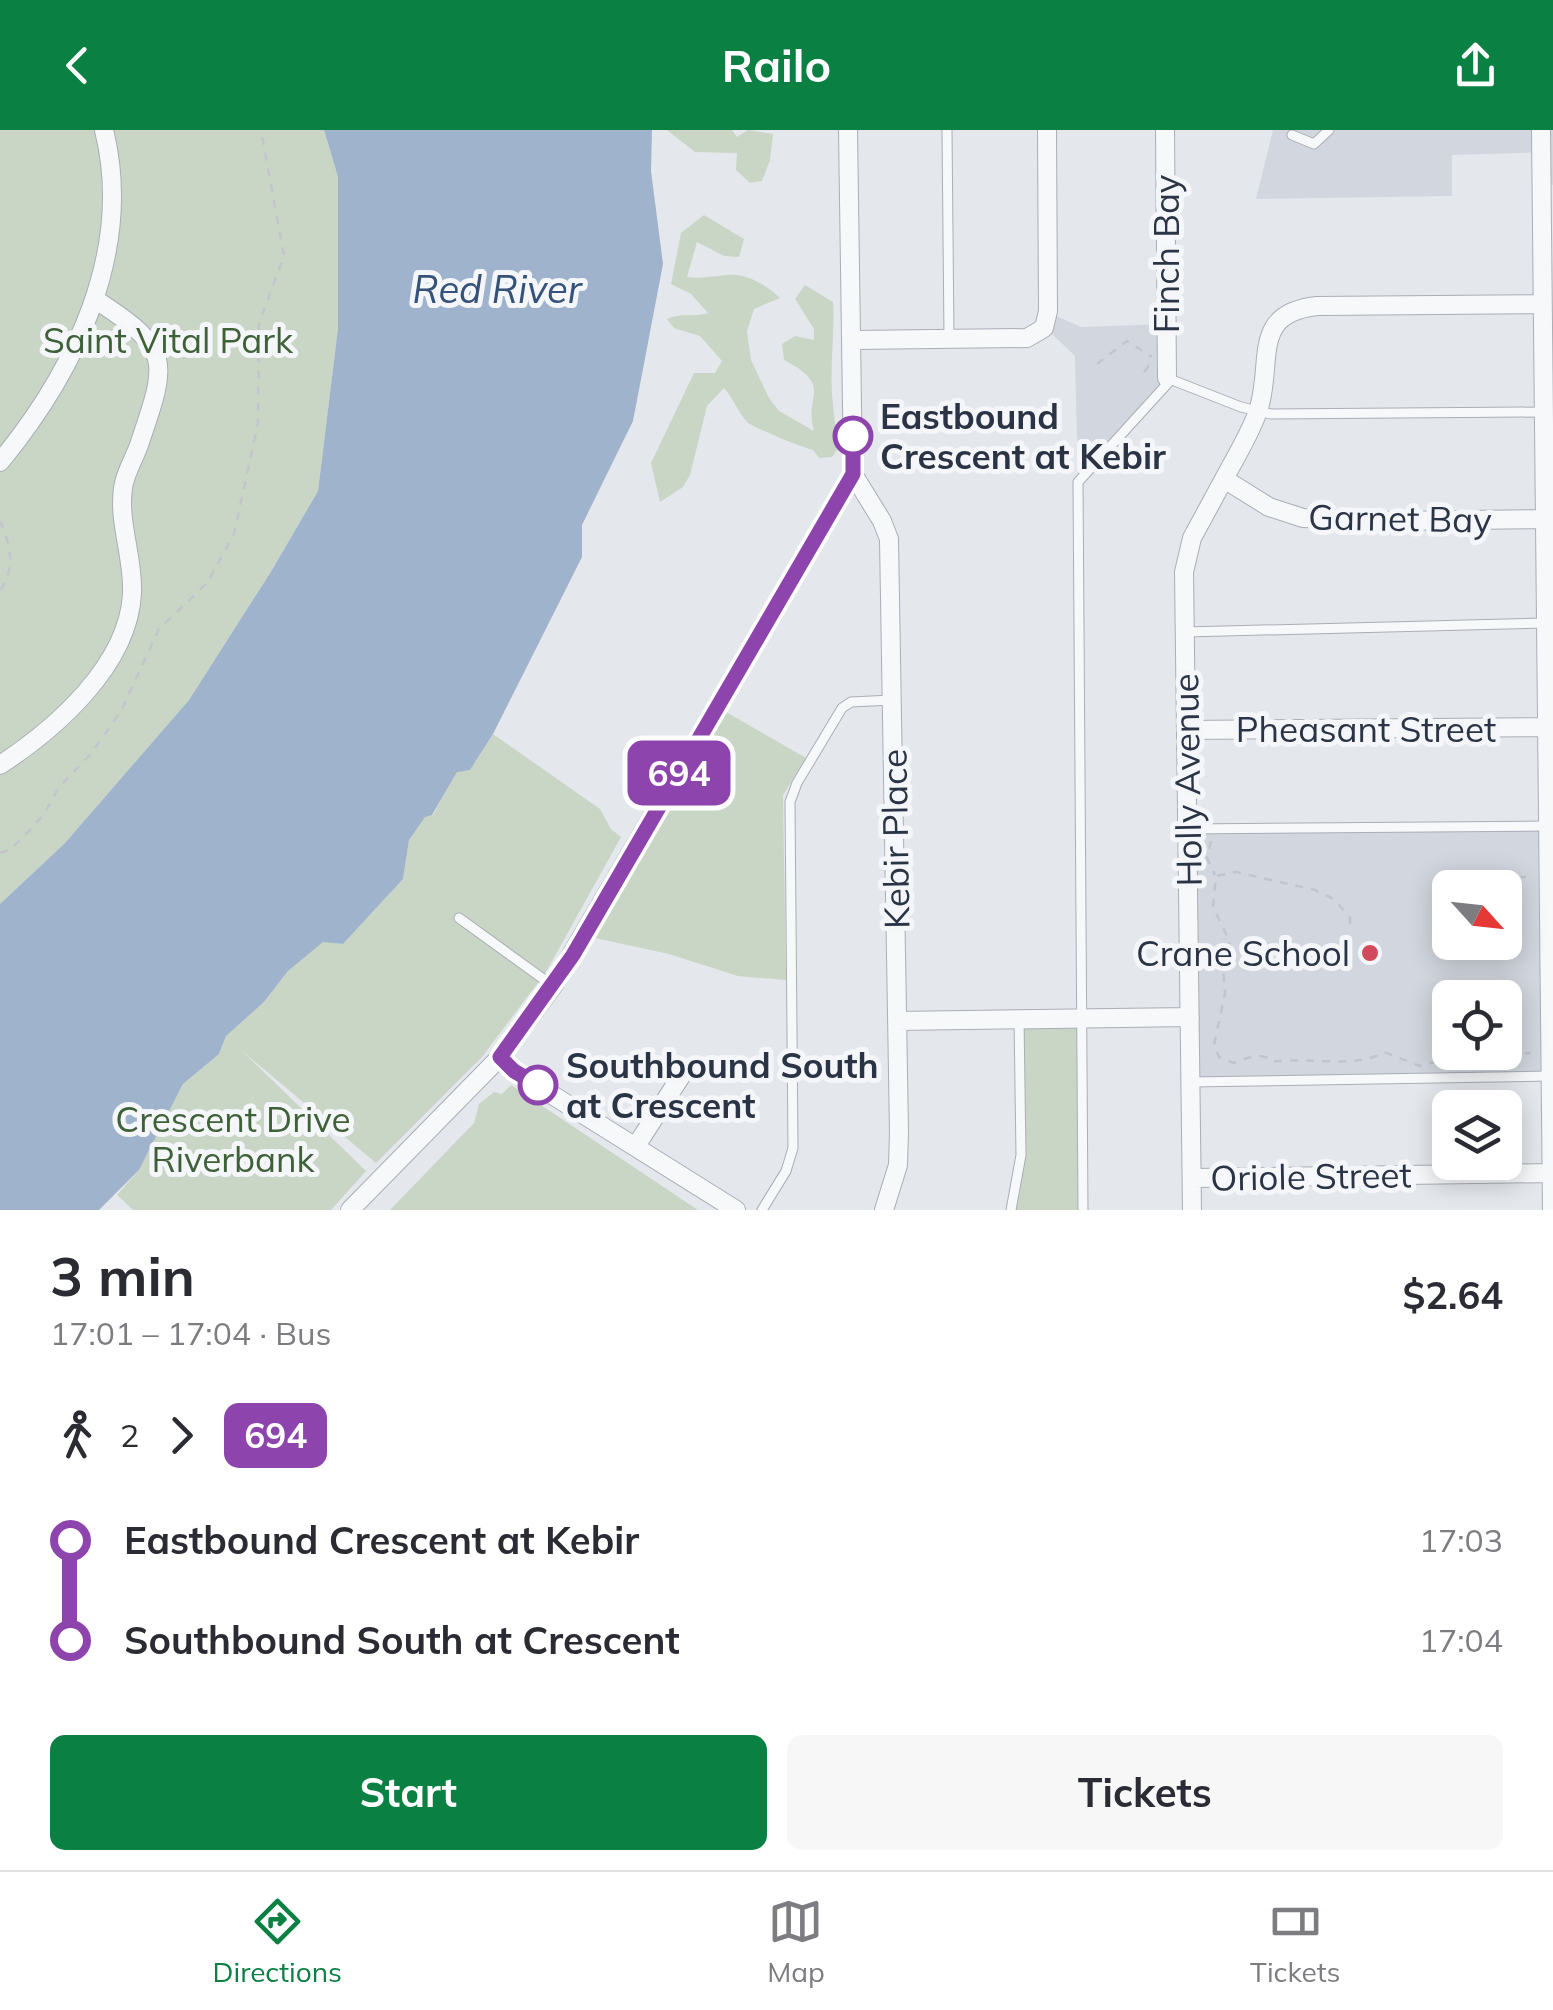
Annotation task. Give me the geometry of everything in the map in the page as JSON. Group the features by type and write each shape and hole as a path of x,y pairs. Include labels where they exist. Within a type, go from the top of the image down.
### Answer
{"street":[{"path":"0,462 60,377 96,300 112,184 104,130"},
{"path":"350,1210 500,1057 553,986 853,474 848,130"},
{"path":"852,340 1027,338 1040,332 1048,320 1047,130"},
{"name":"Finch Bay","path":"1165,130 1168,378"},
{"path":"1541,130 1547,185 1540,304 1542,412 1548,436 1544,518 1550,728 1547,826 1552,964 1552,1210"},
{"path":"0,764 59,722 111,656 126,625 132,593 122,507 124,482 161,370 149,340 128,320 96,300"},
{"path":"1224,480 1258,412 1273,327 1292,310 1318,306 1540,304"},
{"name":"Kebir Place","path":"853,474 882,521 888,539 898,1165 884,1210"},
{"name":"Garnet Bay","path":"1224,480 1268,507 1302,518 1544,518"},
{"name":"Holly Avenue","path":"1192,1210 1184,572 1188,548 1224,480"},
{"name":"Pheasant Street","path":"1186,730 1550,728"},
{"path":"898,1021 1190,1017"},
{"path":"500,1057 514,1071 736,1210"},
{"path":"636,1146 682,1073"},
{"name":"Oriole Street","path":"1192,1178 1552,1173"}],"lane":[{"path":"947,130 949,337"},
{"path":"1292,135 1314,144 1328,130"},
{"path":"1083,1210 1078,482 1168,383 1168,378 1258,412 1542,412"},
{"path":"1185,632 1546,623"},
{"path":"762,1210 786,1171 793,1148 790,802 796,783 842,708 852,702 892,700"},
{"path":"1188,829 1547,826"},
{"path":"460,918 553,986"},
{"path":"1011,1210 1021,1155 1019,1019"},
{"path":"1190,1082 1551,1076"}],"path":[{"path":"0,854 11,850 30,830 45,813 58,788 90,755 121,711 158,630 208,583 234,534 258,423 259,323 284,256 261,130"},
{"path":"1097,364 1127,341 1153,358 1144,372"},
{"path":"0,521 11,546 11,566 0,591"},
{"path":"1212,829 1207,858 1216,876 1213,906 1230,942 1223,966 1225,993 1214,1045 1224,1060 1234,1063 1261,1056 1277,1061 1348,1061 1384,1052 1420,1066 1441,1059 1486,1060 1495,1055 1531,1053"},
{"path":"1226,864 1226,872"},
{"path":"1216,876 1226,872 1276,879 1294,888 1324,894 1334,899 1350,918 1350,924"}],"shaded area":[{"path":"1273,130 1553,130 1553,185 1546,182 1546,152 1452,155 1452,196 1256,199"},
{"path":"1052,314 1081,327 1167,324 1167,378 1078,482 1075,356 1052,334"},
{"name":"Crane School","path":"1547,826 1551,1076 1190,1082 1187,829"}],"green space":[{"name":"Saint Vital Park","path":"0,130 324,130 338,177 338,328 318,491 272,570 189,700 65,843 0,904"},
{"path":"667,130 732,130 737,137 748,130 773,134 770,160 762,181 750,183 736,170 737,153 695,152"},
{"path":"704,215 744,239 739,257 724,256 697,242 687,277 742,276 780,298 754,309 747,331 751,360 779,411 814,431 813,385 809,377 784,360 782,344 795,336 814,340 814,329 795,299 805,285 833,302 832,381 837,450 832,457 819,458 813,450 751,425 724,388 707,406 690,475 683,487 660,502 651,463 694,373 715,373 722,361 700,336 674,328 667,319 708,313 691,294 671,284 681,233"},
{"path":"726,712 806,758 783,795 786,980 738,976 669,954 595,938"},
{"name":"Crescent Drive Riverbank","path":"493,734 600,809 611,829 621,837 546,972 482,1057 376,1163 242,1051 366,1171 331,1210 133,1210 117,1195 139,1170 183,1084 219,1054 226,1036 264,1002 288,971 323,941 343,944 403,879 409,840 425,816 433,815 457,771 470,770"},
{"path":"1082,1018 1081,1210 1011,1210 1018,1179 1019,1019"},
{"path":"511,1085 698,1210 390,1210 474,1123 479,1104 494,1092 502,1094"}],"water":[{"name":"Red River","path":"324,130 652,130 651,171 663,264 633,421 582,525 582,557 493,734 470,770 457,772 432,815 425,817 409,840 403,879 343,944 323,942 288,971 264,1002 226,1036 219,1054 183,1084 139,1170 99,1210 0,1210 0,904 65,843 189,700 318,491 338,328 338,177"}],"bus line":[{"name":"694","path":"538,1085 500,1057 573,955 853,474 853,436"}],"place":[{"name":"Eastbound Crescent at Kebir","path":"853,436"},
{"name":"Crane School","path":"1370,953"},
{"name":"Southbound South at Crescent","path":"538,1085"}]}
